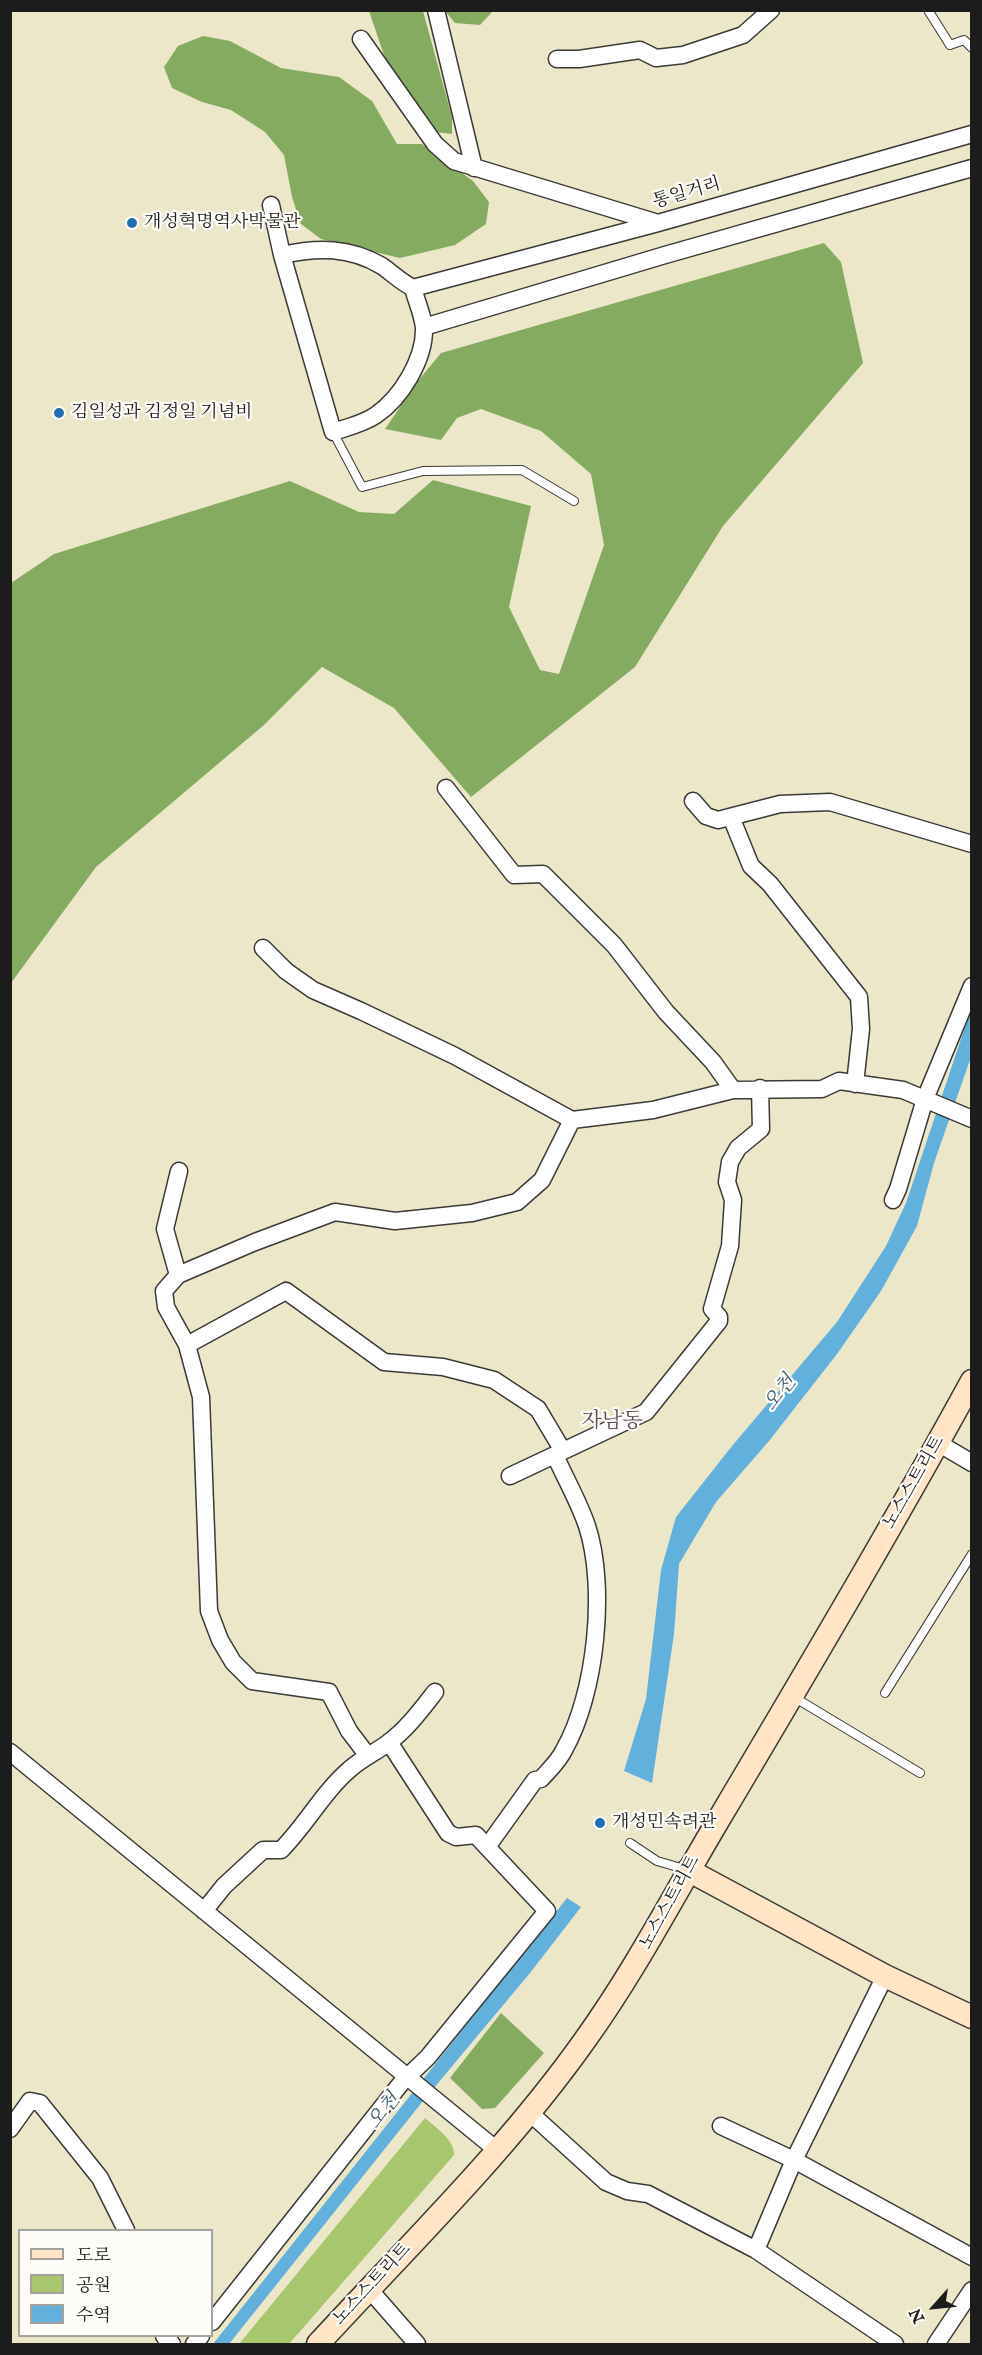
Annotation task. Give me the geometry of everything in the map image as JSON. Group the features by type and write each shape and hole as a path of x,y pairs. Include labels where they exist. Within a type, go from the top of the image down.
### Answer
{"main road":[{"name":"노스스트리트","path":"318,2344 498,2151 585,2041 646,1948 688,1870 792,1696 972,1381"},
{"path":"688,1870 885,1976 972,2017"}],"street":[{"path":"436,10 474,168"},
{"path":"557,59 579,59 640,50 656,58 683,55 743,35 771,10"},
{"path":"361,39 435,144 454,161 658,223"},
{"name":"통일거리","path":"413,288 658,223 972,134"},
{"path":"424,327 972,168"},
{"path":"271,205 282,255 333,432 376,415 395,398 421,351 424,327 413,288 358,254 330,249 308,249 282,255"},
{"path":"446,788 514,874 543,874 614,945 666,1012 712,1062 733,1090"},
{"path":"693,801 706,816 718,820 780,804 830,802 972,844"},
{"path":"730,816 751,866 770,884 859,997 861,1029 855,1084"},
{"path":"262,948 286,971 313,990 455,1056 572,1120 653,1110 733,1090 822,1089 839,1081 903,1090 965,1115"},
{"path":"893,1200 925,1099 972,986"},
{"path":"510,1476 646,1412 719,1321 719,1317 712,1309 730,1246 733,1200 727,1182 730,1162 738,1148 761,1129 760,1088"},
{"path":"368,1756 349,1731 329,1692 252,1681 233,1662 220,1640 208,1611 201,1397 187,1345 166,1307 164,1291 178,1275 255,1242 335,1212 395,1221 472,1213 517,1202 542,1180 572,1120"},
{"path":"178,1275 165,1229 179,1171"},
{"path":"187,1345 286,1291 384,1362 442,1367 494,1380 538,1409 559,1453 587,1526 596,1574 595,1655 579,1717 564,1752 541,1779 535,1780 487,1847"},
{"path":"938,1443 972,1463"},
{"path":"204,1911 224,1886 263,1850 281,1850 299,1832 328,1791 350,1768 389,1742 416,1718 435,1692"},
{"path":"213,2321 547,1911 476,1835 456,1837 448,1833 389,1742"},
{"path":"14,1763 204,1911 498,2151"},
{"path":"756,2250 794,2160 885,1976"},
{"path":"10,2129 30,2101 40,2103 100,2178 126,2229"},
{"path":"529,2112 606,2182 627,2191 648,2194 756,2250 895,2344"},
{"path":"722,2126 794,2160 972,2257"},
{"path":"369,2289 417,2344"},
{"path":"936,2344 972,2290"}],"lane":[{"path":"928,10 950,45 964,40 972,48"},
{"path":"333,432 362,487 423,471 522,470 574,501"},
{"path":"885,1694 972,1554"},
{"path":"792,1696 921,1773"},
{"path":"630,1844 657,1861 688,1870"}],"green space":[{"path":"369,11 423,11 452,117 452,134 435,132 386,61"},
{"path":"445,11 493,11 480,25 455,23"},
{"path":"203,36 230,41 281,68 339,77 372,101 397,144 422,144 473,181 489,202 486,224 455,245 400,258 321,239 301,224 292,197 284,155 265,132 231,110 202,102 172,88 164,67 178,46"},
{"path":"824,243 841,262 863,363 723,526 635,667 471,797 394,708 322,667 264,725 96,867 11,983 11,583 54,554 290,481 359,512 394,514 433,480 531,506 509,607 540,670 559,674 604,545 591,474 541,431 481,409 457,418 441,440 385,429 417,382 441,353"},
{"path":"501,2013 544,2053 495,2108 482,2109 450,2078"},
{"path":"425,2118 448,2139 454,2155 289,2344 239,2344"}],"water":[{"name":"오천","path":"971,1009 971,1057 934,1163 917,1226 881,1291 837,1354 769,1441 716,1502 679,1564 674,1634 652,1783 624,1771 646,1699 661,1570 676,1517 732,1446 837,1322 886,1246 906,1203"},
{"path":"567,1898 581,1907 530,1973 423,2101 229,2344 213,2344"}],"place":[{"name":"개성혁명역사박물관","path":"132,223"},
{"name":"김일성과 김정일 기념비","path":"59,413"},
{"name":"개성민속려관","path":"600,1823"}],"district":[{"name":"자남동","path":"612,1423"}]}
